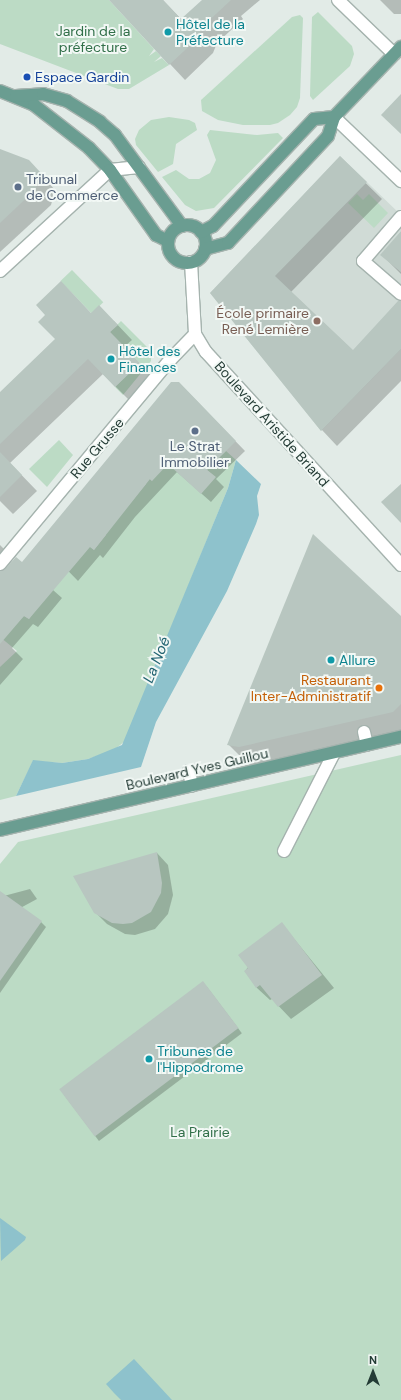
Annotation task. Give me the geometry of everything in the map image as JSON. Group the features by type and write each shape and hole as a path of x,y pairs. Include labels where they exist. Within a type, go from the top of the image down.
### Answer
{"main road":[{"path":"205,250 205,240 201,232 196,228 182,226 173,231 168,241 170,253 174,258 185,263 197,260 205,250 228,243 328,136 334,116 398,51"},
{"path":"0,91 34,105 52,117 89,148 110,170 156,235 168,241"},
{"path":"13,96 43,94 67,101 115,134 182,226"},
{"path":"201,232 214,226 314,119 334,116"},
{"name":"Boulevard Yves Guillou","path":"0,830 401,737"}],"street":[{"path":"338,0 398,51"},
{"path":"334,116 401,181"},
{"path":"0,271 110,170 139,167"},
{"path":"401,217 363,261 401,294"},
{"path":"192,262 195,334"},
{"name":"Boulevard Aristide Briand","path":"195,334 216,364 398,557"},
{"name":"Rue Grusse","path":"0,564 170,360 195,334"},
{"path":"364,732 367,745"},
{"path":"284,851 334,753"},
{"path":"189,771 192,786"}],"shaded area":[{"name":"École primaire René Lemière","path":"340,156 401,215 401,231 381,255 401,272 401,349 321,431 210,293"}],"green space":[{"name":"Jardin de la préfecture","path":"0,0 109,0 154,49 149,56 156,51 161,56 154,62 162,58 169,65 129,89 118,89 0,44"},
{"path":"318,12 352,46 354,54 350,66 313,100 310,96 312,17"},
{"path":"300,15 303,18 300,98 297,107 290,115 278,123 270,125 243,125 218,120 202,111 201,100 292,17"},
{"path":"169,117 189,120 195,123 197,130 176,144 173,164 158,172 136,145 135,139 139,130 151,120"},
{"path":"210,130 257,135 278,133 283,138 214,208 196,211 185,205 162,177 176,170 189,179 199,179 210,173 216,160 207,135"},
{"path":"357,194 363,200 369,194 388,213 374,228 348,203"},
{"path":"72,270 103,302 92,313 60,281"},
{"path":"121,321 151,351 151,361 123,395 115,387 140,363 110,332"},
{"path":"59,440 73,455 47,487 29,469"},
{"path":"165,447 215,477 206,469 226,451 236,460 228,488 125,741 114,750 88,759 62,763 33,761 16,796 0,800 0,667 17,651 0,637 24,616 29,619 84,542 94,550 106,535 94,524 126,508 146,484 144,482 147,477 152,481"},
{"name":"La Prairie","path":"401,755 401,1400 0,1400 0,864 18,842"}],"water":[{"path":"236,460 261,484 257,496 259,515 227,591 156,722 141,767 16,796 33,760 62,763 88,759 122,745 228,488"},
{"path":"0,1218 26,1237 25,1240 1,1261"},
{"path":"134,1359 172,1400 121,1400 114,1393 106,1384"}],"building":[{"name":"Hôtel de la Préfecture","path":"109,0 163,0 181,19 202,0 231,0 202,27 198,38 169,65"},
{"path":"401,94 401,134 381,115"},
{"name":"Tribunal de Commerce","path":"0,149 29,160 41,173 35,190 0,223"},
{"name":"École primaire René Lemière","path":"340,156 367,182 275,276 353,350 398,301 401,301 401,349 321,431 210,293"},
{"path":"401,231 401,272 380,255"},
{"name":"Hôtel des Finances","path":"61,281 91,313 99,305 118,325 110,332 140,363 115,387 88,359 0,444 0,392 55,339 38,322 45,315 36,305"},
{"path":"171,382 179,382 236,441 207,470 216,477 201,494 168,464 152,481 150,479 94,550 90,547 29,619 24,616 0,644 0,571 5,569 16,557 22,562"},
{"path":"0,452 22,475 0,497"},
{"path":"401,484 401,523 381,502"},
{"name":"Allure","path":"313,534 401,616 401,704 393,712 239,747 227,745"},
{"path":"157,852 162,883 161,893 151,912 132,923 123,924 112,923 94,913 73,876"},
{"path":"0,891 42,921 0,981"},
{"path":"282,922 322,975 278,1007 260,985 256,988 244,971 248,968 238,955"},
{"name":"Tribunes de l'Hippodrome","path":"203,981 239,1028 95,1136 59,1089"}],"place":[{"name":"Hôtel de la Préfecture","path":"168,32"},
{"name":"Espace Gardin","path":"27,77"},
{"name":"Tribunal de Commerce","path":"18,187"},
{"name":"École primaire René Lemière","path":"317,321"},
{"name":"Hôtel des Finances","path":"111,359"},
{"name":"Le Strat Immobilier","path":"195,431"},
{"name":"Allure","path":"331,660"},
{"name":"Restaurant Inter-Administratif","path":"379,688"},
{"name":"Tribunes de l'Hippodrome","path":"149,1059"}],"water label":[{"name":"La Noé","path":"157,660"}]}
